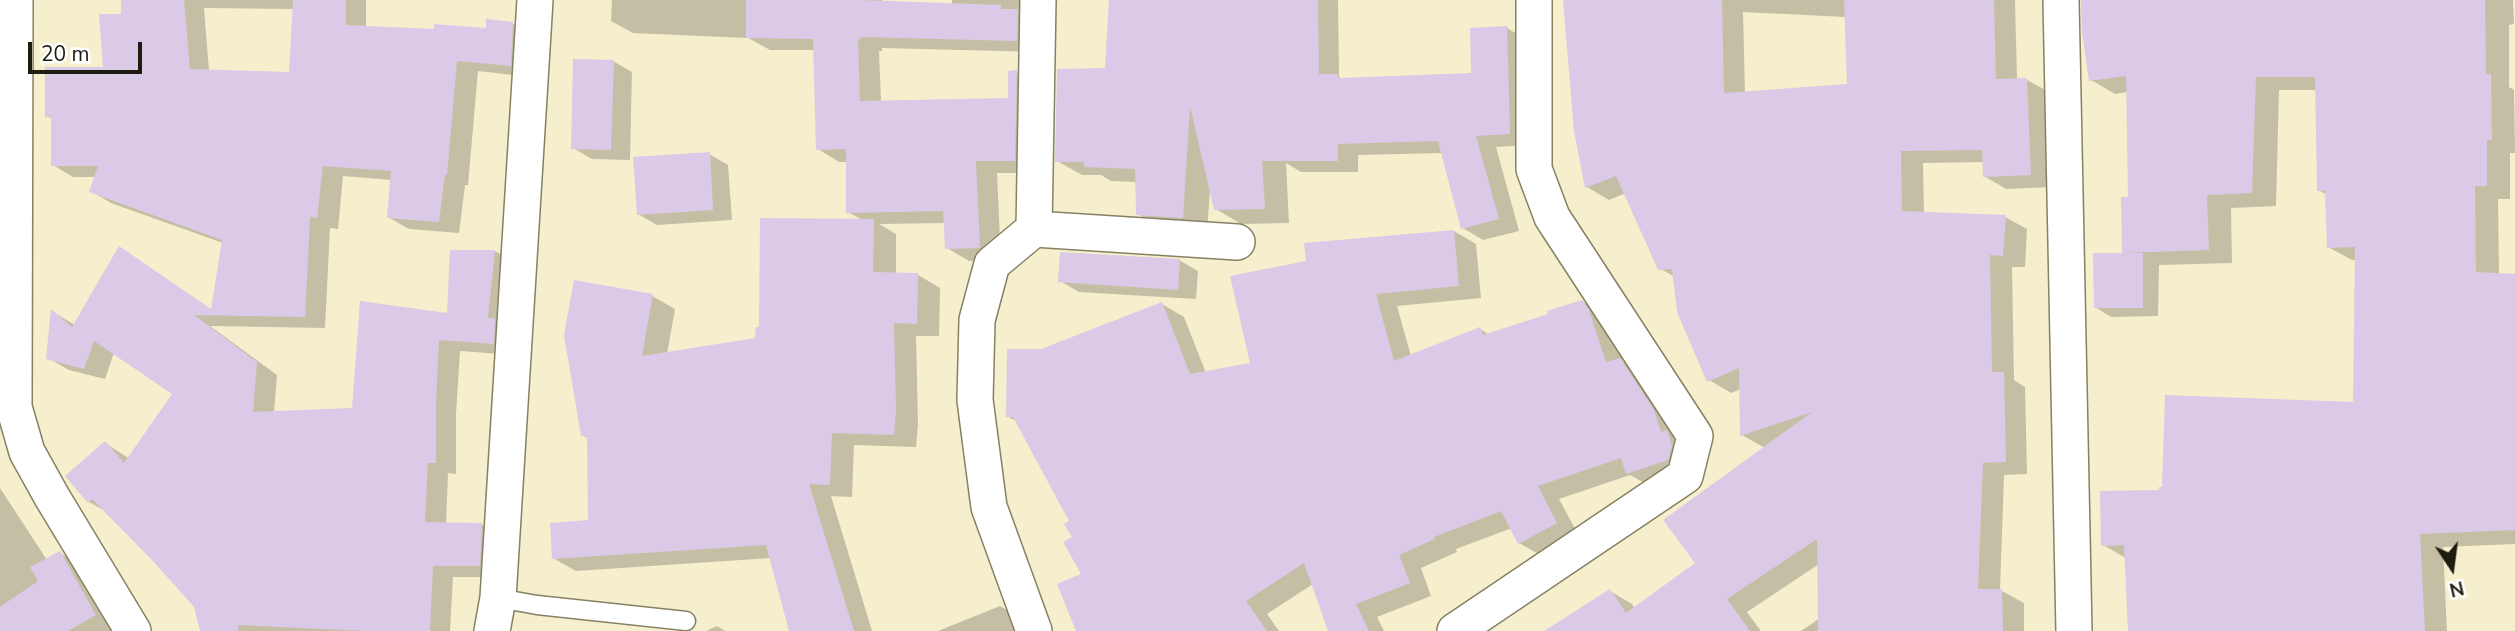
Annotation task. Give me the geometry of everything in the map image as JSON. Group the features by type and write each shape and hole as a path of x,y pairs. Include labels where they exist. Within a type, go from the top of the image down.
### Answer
{"street":[{"path":"15,0 15,407 27,452 132,631"},
{"path":"495,615 535,0"},
{"path":"1034,229 1038,0"},
{"path":"1455,631 1685,476 1695,436 1552,217 1535,169 1534,0"},
{"path":"2061,0 2074,631"},
{"path":"1034,631 989,507 975,400 977,320 992,264 1034,229 1237,242"}],"lane":[{"path":"495,615 537,605 686,621"}],"building":[{"path":"121,0 184,0 190,69 289,72 293,0 346,0 346,25 434,29 434,24 486,28 486,19 513,22 511,66 457,61 447,175 445,174 439,222 387,218 391,171 323,166 317,218 310,217 305,317 194,315 257,362 253,412 352,408 360,301 447,313 450,250 495,250 488,318 495,319 494,344 439,340 436,463 428,463 425,522 482,523 480,566 433,566 430,631 238,625 239,631 200,631 194,607 92,499 88,503 65,476 105,441 124,463 172,394 94,341 84,369 46,359 51,309 72,327 119,246 211,309 222,240 89,192 98,166 51,166 51,116 45,117 45,67 103,67 99,14 121,14"},
{"path":"746,0 860,0 1001,5 1001,9 1018,9 1017,41 858,39 860,101 1008,98 1008,71 1017,70 1015,161 976,161 980,248 945,249 943,211 846,213 846,149 816,150 813,39 746,38"},
{"path":"1109,0 1318,0 1319,74 1338,74 1338,78 1471,73 1470,28 1507,26 1510,134 1476,136 1499,219 1461,229 1438,141 1338,144 1338,161 1262,161 1265,209 1214,210 1190,106 1183,218 1136,215 1135,169 1084,167 1084,162 1055,162 1057,69 1105,68"},
{"path":"1563,0 1722,0 1724,93 1847,84 1844,0 1994,0 1996,79 2027,78 2031,175 1983,177 1982,150 1901,151 1902,211 2006,215 2003,256 1990,255 1992,372 2004,372 2006,462 1983,463 1978,589 2002,589 2003,631 1818,631 1817,539 1727,599 1750,631 1544,631 1610,589 1626,613 1695,563 1663,520 1812,412 1740,436 1739,368 1707,382 1677,312 1672,269 1658,270 1616,176 1585,188 1574,131"},
{"path":"2081,0 2485,0 2486,74 2491,74 2492,140 2487,140 2487,186 2475,186 2476,272 2515,274 2515,530 2420,534 2425,631 2128,631 2124,545 2101,546 2100,491 2159,490 2159,487 2162,487 2165,395 2353,402 2355,247 2327,248 2325,191 2317,191 2315,77 2256,77 2252,193 2207,195 2209,250 2122,253 2121,197 2128,197 2126,76 2089,81 2082,32"},
{"path":"573,59 614,60 611,150 571,149"},
{"path":"710,152 713,210 637,215 633,157"},
{"path":"760,218 874,219 873,272 918,273 917,324 894,323 894,435 832,433 830,485 809,484 854,631 789,631 766,545 552,559 550,523 588,520 587,436 581,436 564,335 574,280 653,294 642,356 755,338 756,327 759,327"},
{"path":"1454,230 1459,286 1376,294 1394,361 1480,327 1483,335 1582,300 1589,310 1606,362 1620,358 1654,410 1661,432 1667,430 1672,446 1668,460 1626,474 1621,458 1538,486 1557,523 1518,544 1501,511 1434,537 1435,539 1399,555 1410,583 1356,604 1369,631 1328,631 1304,563 1246,601 1267,631 1076,631 1057,584 1081,574 1063,542 1072,537 1064,524 1069,521 1013,417 1006,417 1007,349 1041,349 1162,302 1190,374 1250,363 1230,276 1306,261 1304,243"},
{"path":"1060,252 1180,259 1178,290 1058,282"},
{"path":"2093,253 2143,253 2143,308 2094,308"},
{"path":"60,551 96,615 68,631 0,631 0,607 38,581 30,567"}]}
